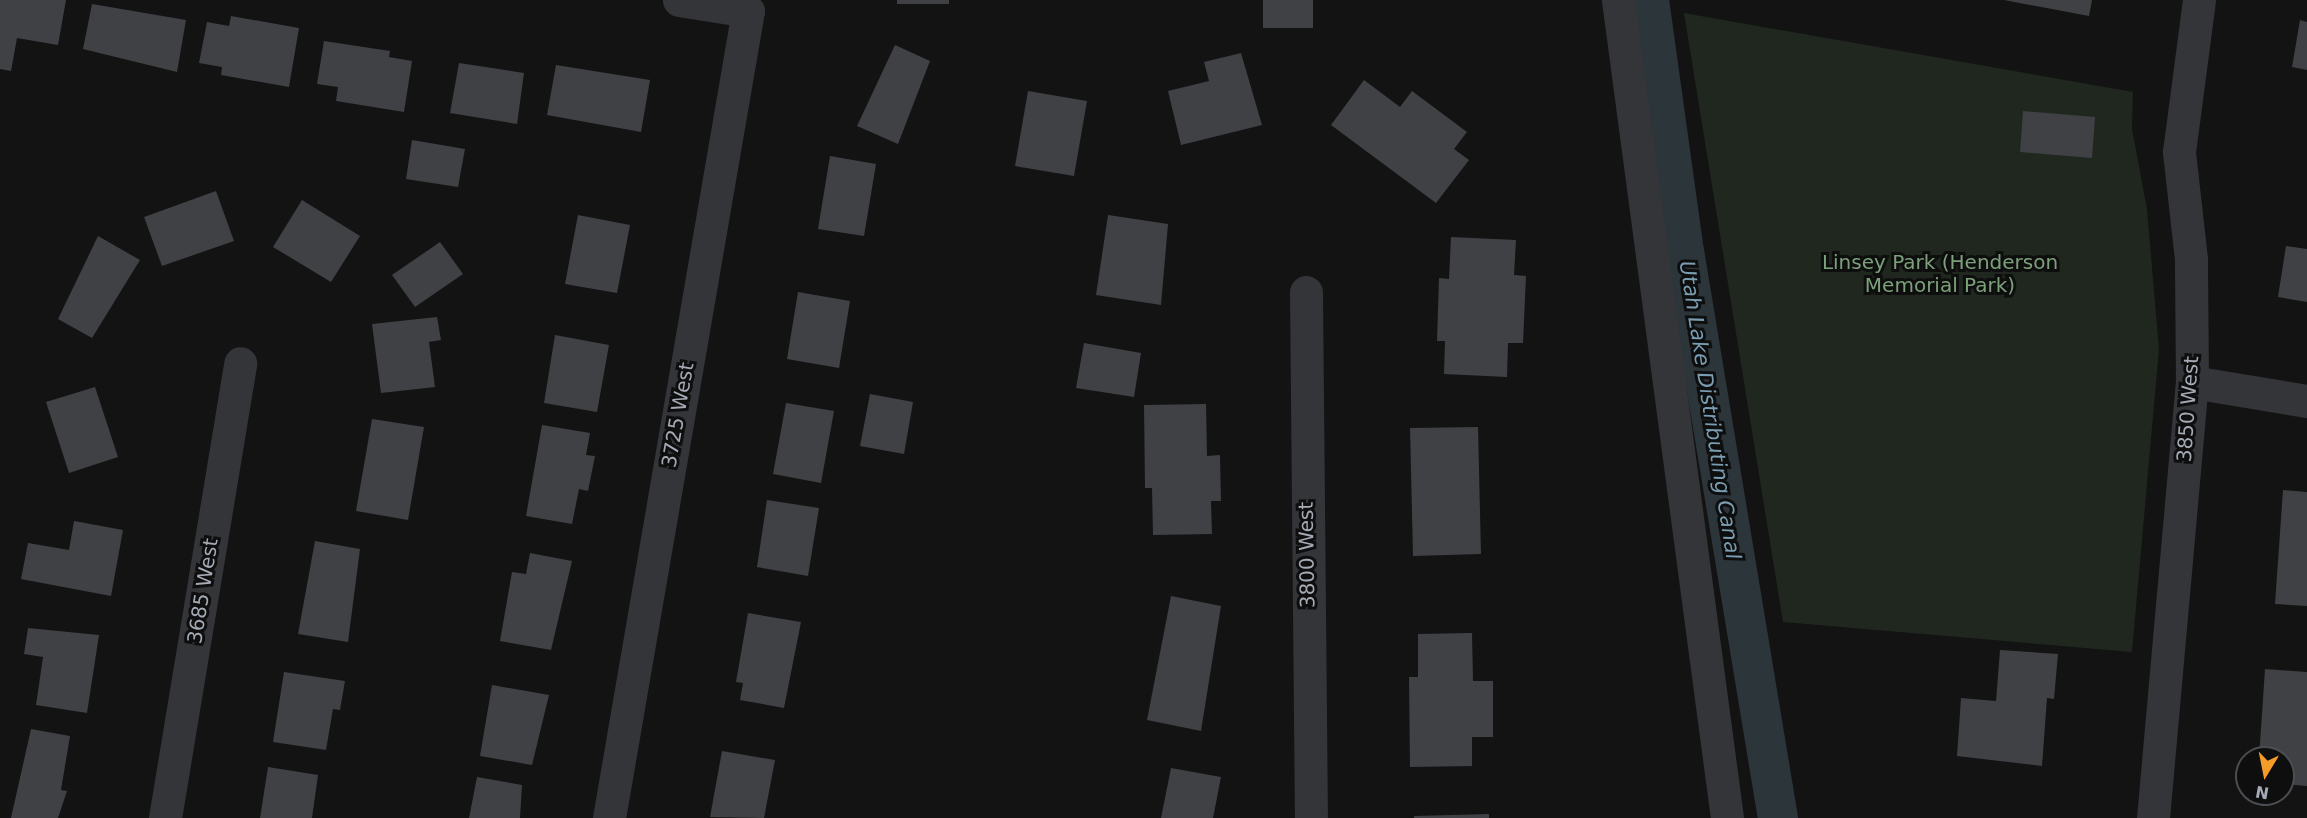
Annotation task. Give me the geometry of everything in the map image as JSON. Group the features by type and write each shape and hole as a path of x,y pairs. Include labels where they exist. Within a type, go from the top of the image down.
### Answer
{"street":[{"name":"3725 West","path":"609,818 748,11 679,0"},
{"path":"1618,0 1727,818"},
{"name":"3850 West","path":"2152,818 2192,382 2191,259 2179,152 2199,0"},
{"name":"3800 West","path":"1306,292 1311,818"},
{"name":"3685 West","path":"165,818 240,363"},
{"path":"2192,382 2307,401"}],"green space":[{"name":"Linsey Park (Henderson Memorial Park)","path":"1684,13 2133,92 2132,129 2147,209 2159,349 2132,652 1783,622"}],"building":[{"path":"0,0 66,0 58,45 17,38 11,71 0,69"},
{"path":"897,0 949,0 949,4 897,4"},
{"path":"1263,0 1313,0 1313,28 1263,28"},
{"path":"2004,0 2092,0 2089,16"},
{"path":"92,4 186,20 177,72 83,49"},
{"path":"231,16 299,28 289,87 221,75 222,67 199,63 207,22 229,26"},
{"path":"2300,20 2307,22 2307,70 2292,67"},
{"path":"324,41 390,51 389,57 412,61 404,112 336,101 338,87 317,84"},
{"path":"895,45 930,61 898,144 857,126"},
{"path":"1241,53 1262,125 1181,145 1168,91 1209,81 1204,62"},
{"path":"459,63 524,73 517,124 450,113"},
{"path":"556,65 650,80 641,132 547,115"},
{"path":"1364,80 1400,107 1412,91 1467,132 1454,149 1469,160 1436,203 1331,125"},
{"path":"1028,91 1087,101 1074,176 1015,166"},
{"path":"2023,111 2095,117 2092,158 2020,152"},
{"path":"412,140 465,149 458,187 406,179"},
{"path":"830,156 876,164 864,236 818,229"},
{"path":"216,191 234,241 162,266 144,217"},
{"path":"302,200 360,236 331,282 273,247"},
{"path":"578,215 630,225 617,293 565,284"},
{"path":"1108,215 1168,224 1161,305 1096,295"},
{"path":"98,236 140,260 92,338 58,319"},
{"path":"1451,237 1516,240 1514,275 1526,276 1523,343 1508,343 1507,377 1444,374 1445,341 1437,341 1439,278 1449,279"},
{"path":"440,242 463,274 415,307 392,275"},
{"path":"2286,246 2307,249 2307,302 2278,297"},
{"path":"798,292 850,301 839,368 787,359"},
{"path":"437,317 441,340 429,342 435,387 381,393 372,324"},
{"path":"555,335 609,345 597,412 544,403"},
{"path":"1084,343 1141,353 1134,397 1076,388"},
{"path":"95,387 118,457 69,473 46,402"},
{"path":"870,394 913,402 904,454 860,446"},
{"path":"786,403 834,411 821,483 773,474"},
{"path":"1206,404 1207,456 1220,455 1221,501 1211,501 1212,534 1153,535 1152,488 1145,488 1144,405"},
{"path":"372,419 424,427 408,520 356,511"},
{"path":"542,425 590,433 586,455 595,456 588,491 579,489 572,524 526,516"},
{"path":"1478,427 1481,554 1413,556 1410,428"},
{"path":"2283,490 2307,492 2307,606 2275,604"},
{"path":"767,500 819,508 808,576 757,567"},
{"path":"74,521 123,530 111,596 21,579 28,543 69,550"},
{"path":"315,541 360,549 348,642 298,634"},
{"path":"530,553 572,561 551,650 500,641 512,572 526,574"},
{"path":"1171,596 1221,606 1201,731 1147,720"},
{"path":"748,613 801,622 784,708 740,700 743,683 736,682"},
{"path":"28,628 99,635 87,713 36,705 43,657 24,654"},
{"path":"1472,633 1473,681 1493,681 1493,737 1472,737 1472,766 1410,767 1409,677 1418,677 1418,634"},
{"path":"2000,650 2058,654 2054,699 2047,698 2042,766 1957,756 1961,698 1996,701"},
{"path":"2265,669 2307,672 2307,786 2295,785 2295,746 2260,746"},
{"path":"284,672 345,681 340,710 333,709 326,750 273,742"},
{"path":"492,685 549,695 532,765 480,756"},
{"path":"31,729 70,736 61,790 67,791 58,818 11,818"},
{"path":"722,751 775,760 764,818 710,817"},
{"path":"268,767 318,775 312,818 260,818"},
{"path":"1171,768 1221,777 1213,818 1161,818"},
{"path":"477,777 522,785 520,818 469,818"},
{"path":"1489,814 1489,818 1414,818 1414,816"}],"waterway":[{"name":"Utah Lake Distributing Canal","path":"1649,0 1684,251 1778,818"}]}
